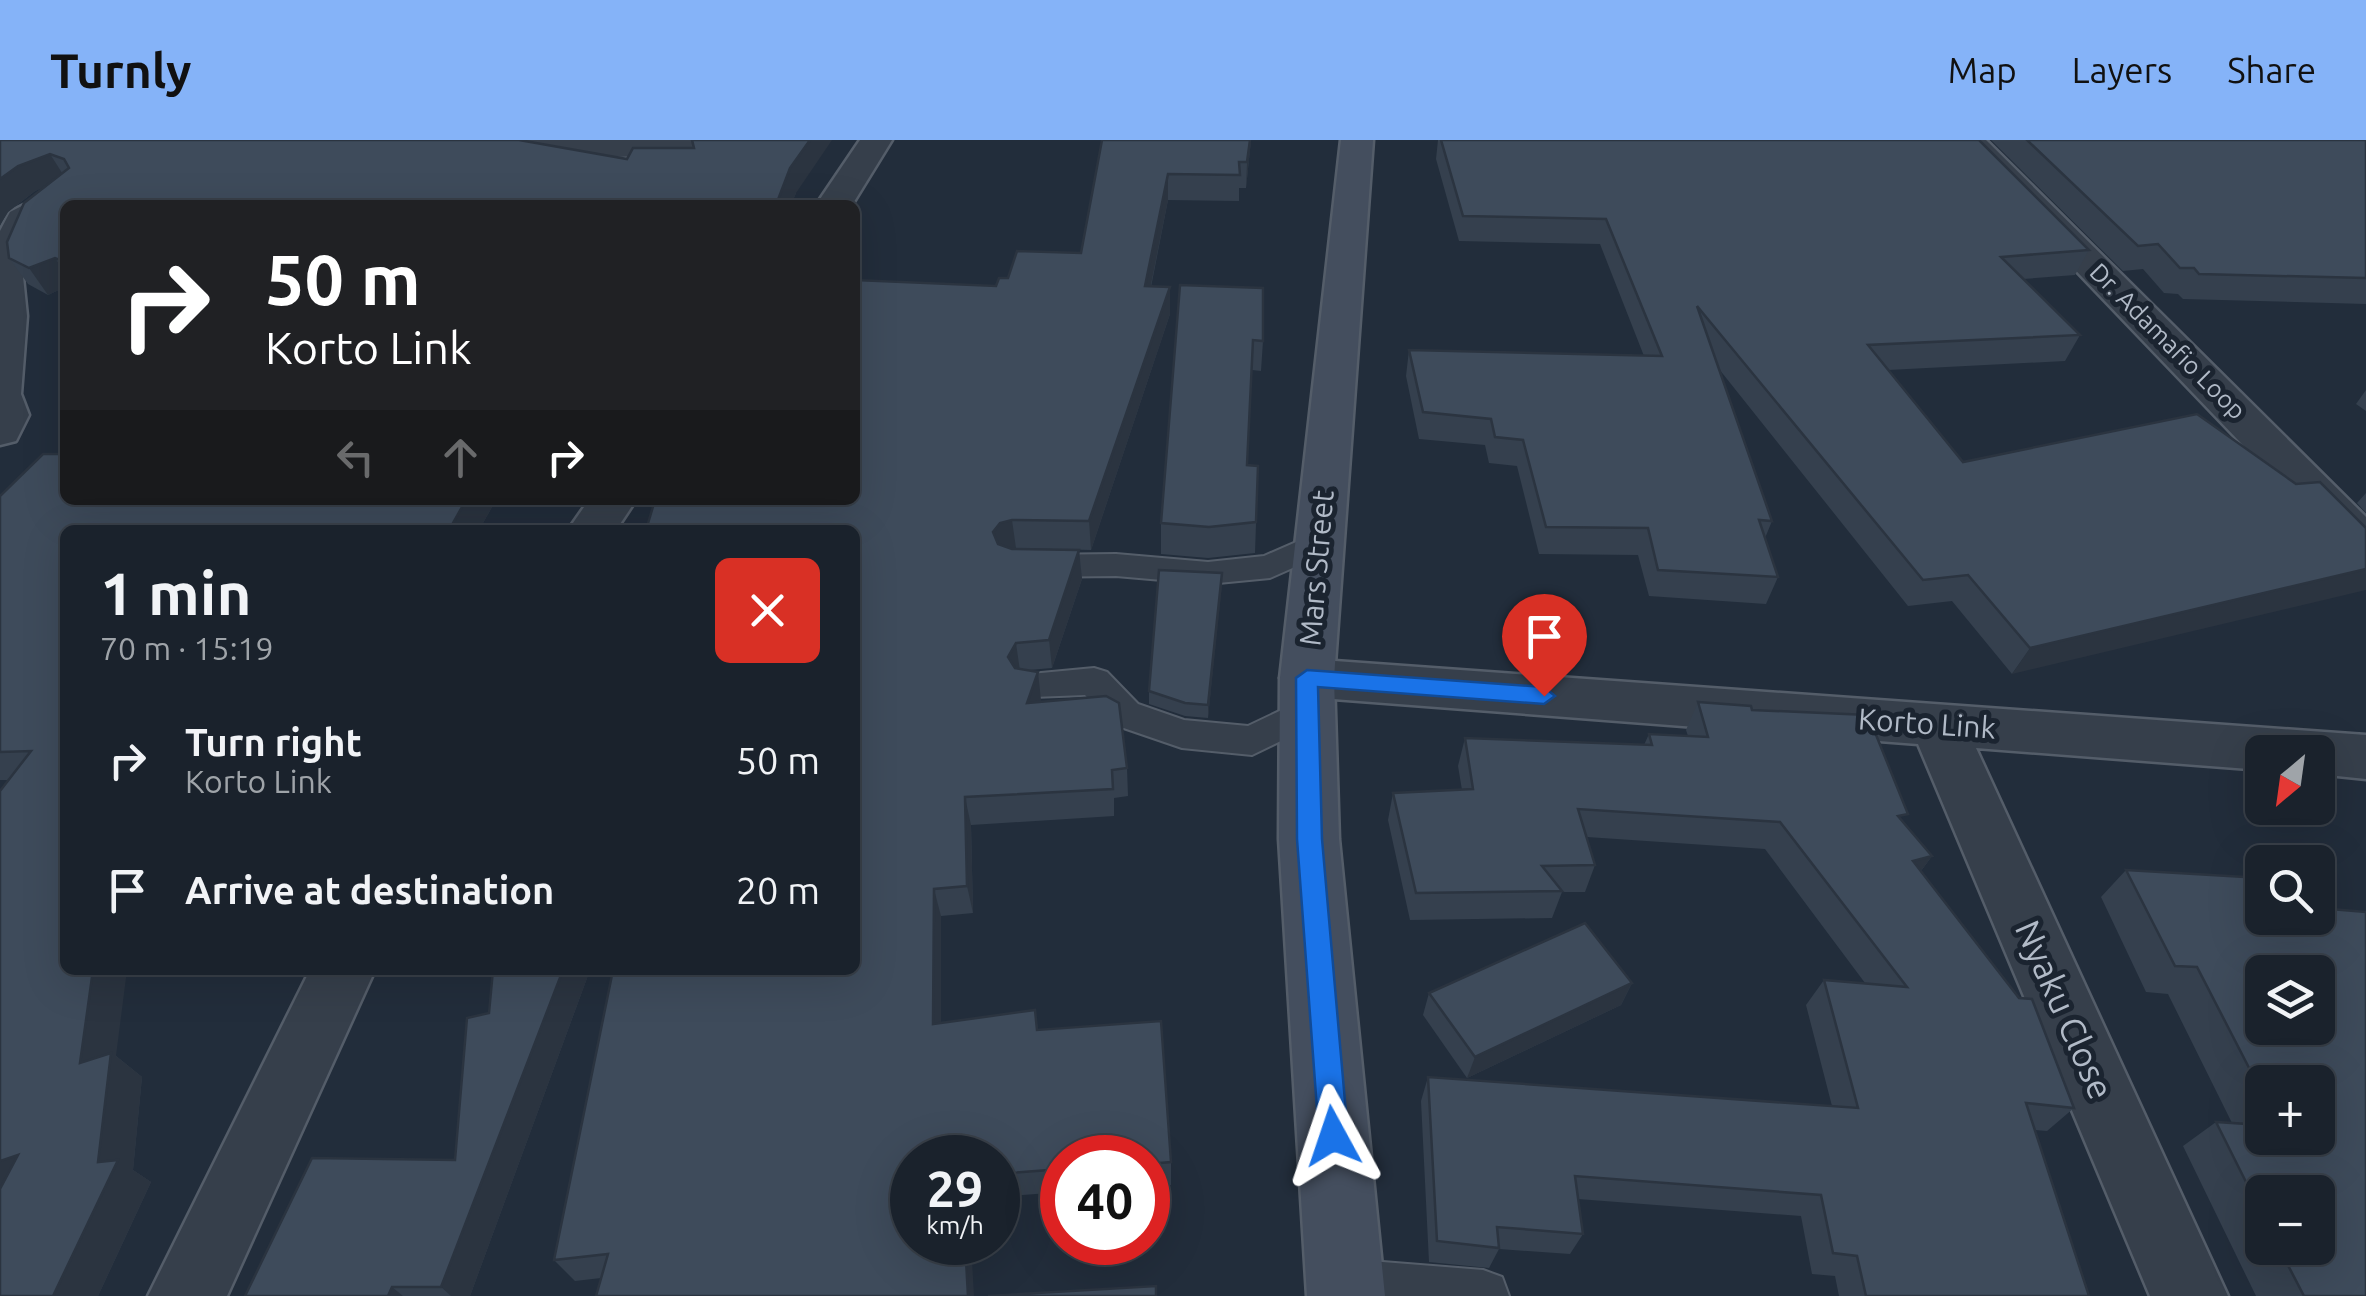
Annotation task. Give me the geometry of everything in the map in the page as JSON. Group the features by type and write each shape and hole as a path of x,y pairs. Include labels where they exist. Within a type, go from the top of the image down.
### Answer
{"street":[{"path":"454,140 630,145 693,140"},
{"path":"837,200 876,140"},
{"name":"Mars Street","path":"1346,1291 1309,839 1307,695 1357,140"},
{"name":"Dr. Adamafio Loop","path":"1967,140 2366,545"},
{"path":"0,432 7,415 0,394 7,316 3,268 23,220 65,193"},
{"name":"Korto Link","path":"1307,695 1938,725 2245,747"},
{"name":"Nyaku Close","path":"1938,725 2190,1296"},
{"path":"2335,754 2366,757"},
{"path":"187,1296 341,975"}],"lane":[{"path":"1017,563 1116,565 1208,573 1270,566 1319,543"},
{"path":"1034,684 1094,681 1125,714 1182,734 1252,741 1307,695"},
{"path":"1346,1291 1483,1296"}],"building":[{"path":"0,140 519,140 627,159 633,148 694,148 692,140 810,140 790,168 778,200 60,200 60,260 55,258 29,268 9,258 7,242 24,203 69,168 64,159 50,154 18,166 0,179"},
{"path":"1102,140 1250,140 1247,162 1239,162 1240,175 1168,174 1145,286 1170,287 1089,521 1012,520 1000,523 993,532 998,544 1012,549 1079,550 1049,640 1016,643 1008,657 1015,668 1038,672 1027,703 1106,696 1119,703 1127,768 1112,770 1113,789 965,797 967,886 934,889 933,1024 1035,1010 1037,1030 1161,1021 1169,1135 1040,1135 1040,1171 1020,1172 1020,1135 890,1135 890,1265 966,1265 968,1296 596,1296 608,1254 554,1260 612,975 860,975 860,525 648,525 654,505 860,505 860,280 996,286 999,278 1008,278 1017,251 1081,253"},
{"path":"1441,140 1979,140 2089,250 2001,257 2080,335 1868,345 1963,462 2197,414 2296,484 2320,482 2366,528 2366,569 2030,648 1968,575 1923,580 1697,306 1772,521 1759,520 1778,577 1658,570 1648,528 1546,527 1523,440 1495,437 1491,419 1423,412 1409,350 1662,356 1606,219 1463,216"},
{"path":"2027,140 2366,140 2366,278 2199,274 2194,268 2180,268 2158,244 2138,246"},
{"path":"1180,285 1263,288 1263,341 1253,340 1247,465 1258,466 1256,522 1209,527 1161,523"},
{"path":"43,454 60,454 60,505 463,505 452,525 60,525 60,975 92,975 80,1063 111,1053 98,1162 118,1160 53,1296 0,1296 0,1189 18,1155 0,1161 0,791 31,751 0,752 0,496"},
{"path":"1159,570 1222,573 1208,705 1185,703 1149,691"},
{"path":"1698,702 1751,706 1752,710 1868,715 1908,814 1898,816 1932,856 1913,861 2019,998 2032,999 2074,1108 2026,1103 2089,1296 1866,1296 1857,1256 1833,1253 1821,1195 1575,1176 1583,1234 1497,1227 1499,1248 1437,1241 1428,1077 1858,1108 1824,980 1907,987 1780,822 1578,809 1595,865 1542,866 1562,891 1416,893 1393,793 1473,789 1465,738 1652,745 1649,734 1708,737"},
{"path":"2126,870 2245,877 2245,935 2335,935 2335,909 2366,912 2366,1296 2304,1296 2288,1265 2335,1265 2335,1175 2245,1175 2245,1180 2216,1122 2245,1124 2245,1155 2335,1155 2335,1065 2248,1065 2197,967 2175,966"},
{"path":"1585,923 1632,983 1475,1057 1429,993"},
{"path":"493,975 561,975 441,1287 392,1287 388,1296 245,1296 312,1158 455,1160 467,1018 489,1013"},
{"path":"1156,1286 1156,1296 988,1296"}],"route":[{"path":"1333,1136 1309,839 1307,678 1544,696"}]}
